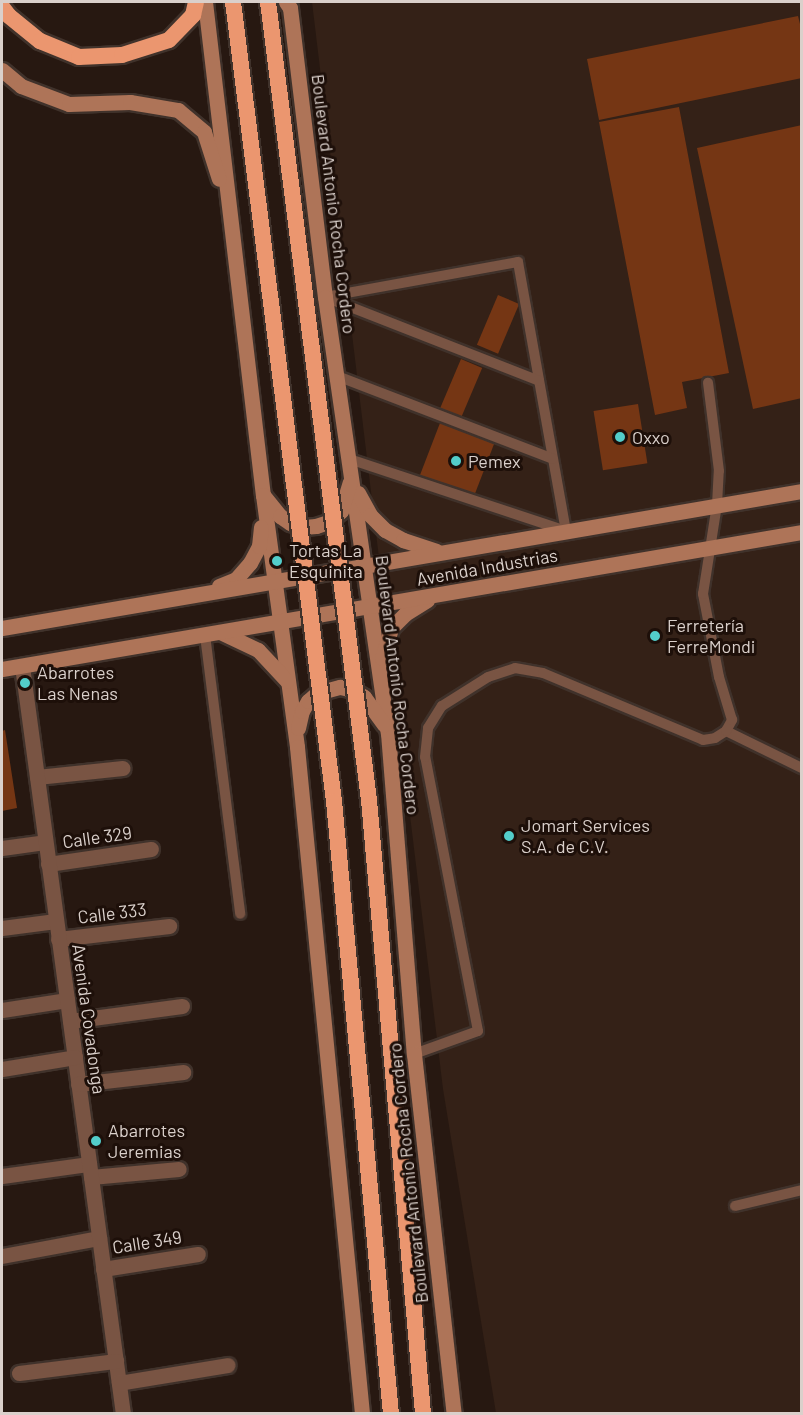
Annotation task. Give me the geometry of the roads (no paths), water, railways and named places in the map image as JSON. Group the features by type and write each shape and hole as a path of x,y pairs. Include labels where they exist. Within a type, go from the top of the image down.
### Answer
{"highway":[{"path":"2,7 9,16 40,41 79,57 122,55 169,40 193,15 196,2"},
{"name":"Boulevard Antonio Rocha Cordero","path":"233,2 334,801 391,1413"},
{"name":"Boulevard Antonio Rocha Cordero","path":"268,2 369,800 423,1413"}],"main road":[{"path":"205,2 263,495 297,747 362,1413"},
{"name":"Boulevard Antonio Rocha Cordero","path":"286,2 290,8 325,297 388,733 414,1054 454,1413"},
{"path":"2,70 21,86 69,104 130,102 178,110 204,132 229,211"},
{"path":"263,495 280,516 290,523 303,527 316,526 328,522 341,511 351,476"},
{"path":"351,476 361,502 385,530 421,548 441,552 460,550"},
{"name":"Avenida Industrias","path":"2,628 801,491"},
{"path":"196,595 236,579 250,563 259,546 263,495"},
{"name":"Avenida Industrias","path":"2,669 801,532"},
{"path":"379,670 385,641 391,628 405,614 440,594"},
{"path":"213,633 258,650 273,663 289,684"},
{"path":"297,747 302,711 317,693 329,688 353,690 364,697 388,733"}],"street":[{"name":"Avenida Covadonga","path":"22,666 123,1413"},
{"path":"37,777 123,768"},
{"path":"2,848 45,842"},
{"name":"Calle 329","path":"48,864 151,849"},
{"path":"2,928 56,921"},
{"name":"Calle 333","path":"58,939 170,926"},
{"path":"2,1010 67,1000"},
{"path":"70,1021 182,1006"},
{"path":"2,1069 75,1057"},
{"path":"78,1084 183,1072"},
{"path":"2,1176 179,1169"},
{"path":"2,1256 99,1238"},
{"name":"Calle 349","path":"103,1269 198,1254"},
{"path":"19,1374 116,1360"},
{"path":"119,1383 228,1365"}],"lane":[{"path":"325,297 518,262 566,531 349,459"},
{"path":"325,297 539,381"},
{"path":"337,376 554,459"},
{"path":"414,1054 478,1031 425,757 428,729 442,706 488,677 515,668 543,673 703,740 715,738 726,731 732,720 719,677 703,594 717,505 719,471 708,383"},
{"path":"213,633 240,914"},
{"path":"726,731 801,768"},
{"path":"735,1206 801,1190"}],"place":[{"name":"Oxxo","path":"620,437"},
{"name":"Pemex","path":"456,461"},
{"name":"Tortas La Esquinita","path":"277,561"},
{"name":"Ferretería FerreMondi","path":"655,636"},
{"name":"Abarrotes Las Nenas","path":"25,683"},
{"name":"Jomart Services S.A. de C.V.","path":"509,836"},
{"name":"Abarrotes Jeremias","path":"96,1141"}]}
